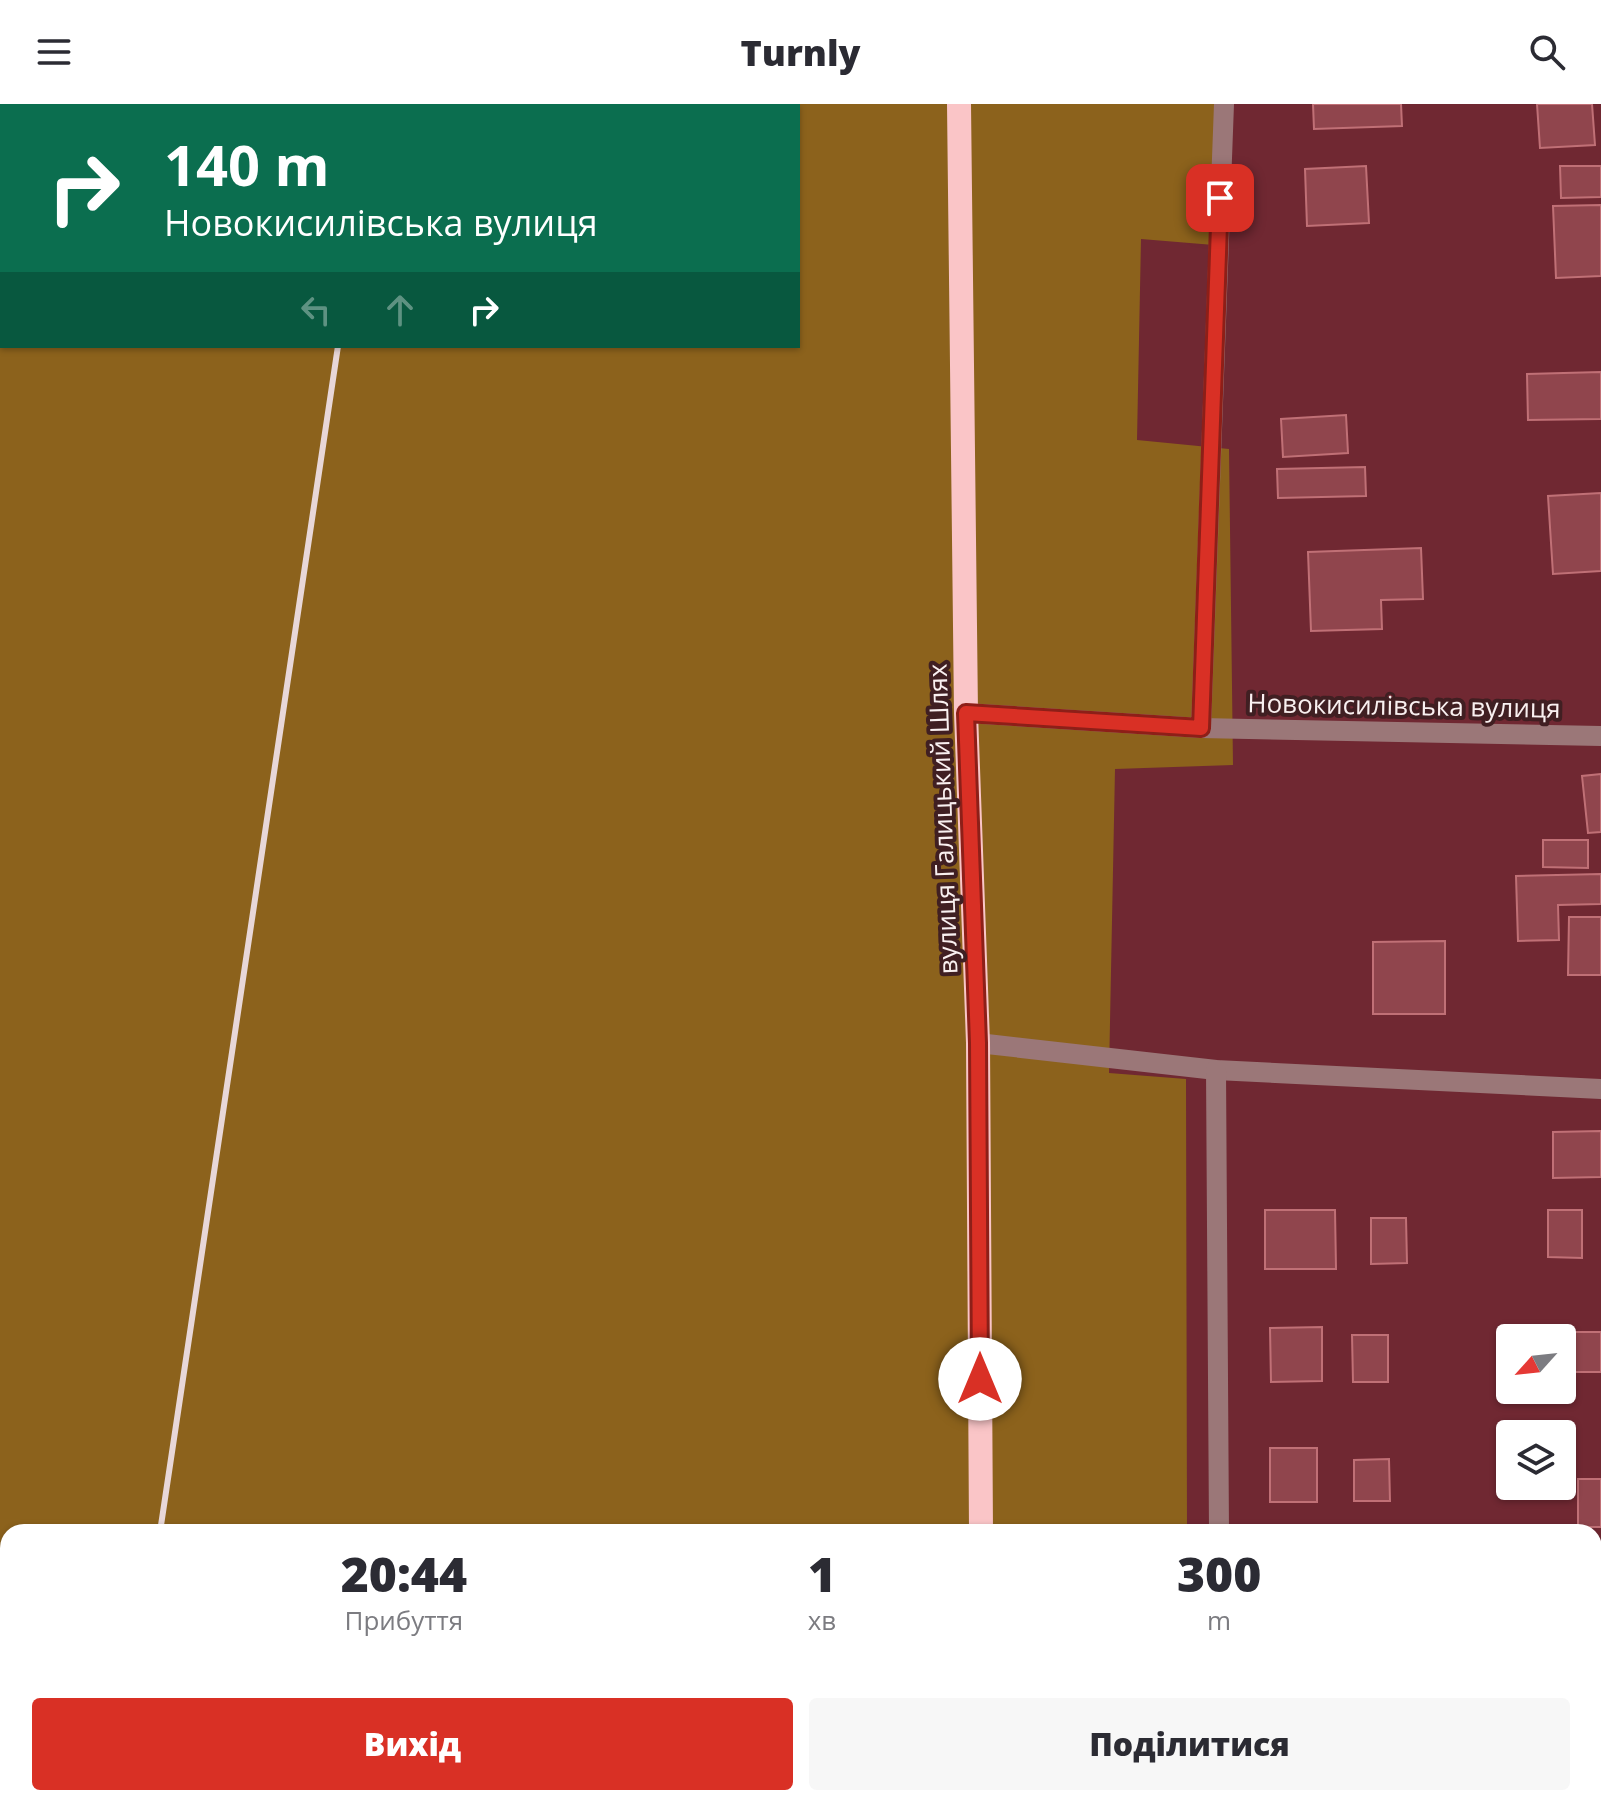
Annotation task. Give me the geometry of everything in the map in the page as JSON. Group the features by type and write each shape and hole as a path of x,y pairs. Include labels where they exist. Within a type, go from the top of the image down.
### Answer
{"highway":[{"name":"вулиця Галицький Шлях","path":"959,104 966,713 978,1043 981,1524"}],"street":[{"path":"1201,728 1224,104"},
{"name":"Новокисилівська вулиця","path":"966,713 1201,728 1601,736"},
{"path":"978,1043 1216,1070 1601,1089"},
{"path":"1216,1070 1219,1524"}],"shaded area":[{"path":"800,104 1232,104 1226,246 1141,239 1137,440 1229,449 1233,765 1115,769 1109,1073 1186,1079 1187,1524 0,1524 0,348 800,348"}],"building":[{"path":"1313,104 1401,104 1402,126 1314,129"},
{"path":"1537,104 1592,104 1595,145 1540,148"},
{"path":"1366,166 1369,223 1307,226 1305,169"},
{"path":"1560,166 1601,166 1601,197 1561,198"},
{"path":"1601,205 1601,276 1556,278 1553,206"},
{"path":"1601,372 1601,419 1528,420 1527,374"},
{"path":"1346,415 1348,453 1283,457 1281,419"},
{"path":"1365,467 1366,496 1278,498 1277,469"},
{"path":"1601,493 1601,571 1553,574 1548,496"},
{"path":"1421,548 1423,599 1381,600 1382,629 1311,631 1308,552"},
{"path":"1601,774 1601,832 1588,833 1582,776"},
{"path":"1543,840 1588,840 1588,868 1543,867"},
{"path":"1601,874 1601,904 1558,905 1559,940 1518,941 1516,876"},
{"path":"1569,917 1601,917 1601,975 1568,975"},
{"path":"1445,941 1445,1014 1373,1014 1373,942"},
{"path":"1601,1131 1601,1177 1553,1178 1553,1132"},
{"path":"1265,1210 1335,1210 1336,1269 1265,1269"},
{"path":"1548,1210 1582,1210 1582,1258 1548,1257"},
{"path":"1371,1218 1406,1218 1407,1263 1371,1264"},
{"path":"1322,1327 1322,1381 1271,1382 1270,1328"},
{"path":"1576,1332 1601,1332 1601,1372 1576,1372"},
{"path":"1352,1335 1388,1335 1388,1382 1353,1382"},
{"path":"1270,1448 1317,1448 1317,1502 1270,1502"},
{"path":"1389,1459 1390,1501 1354,1501 1354,1460"},
{"path":"1578,1479 1601,1479 1601,1524 1578,1524"}],"railway":[{"path":"161,1524 338,348"}],"route":[{"path":"980,1379 978,1043 966,713 1201,728 1220,198"}]}
